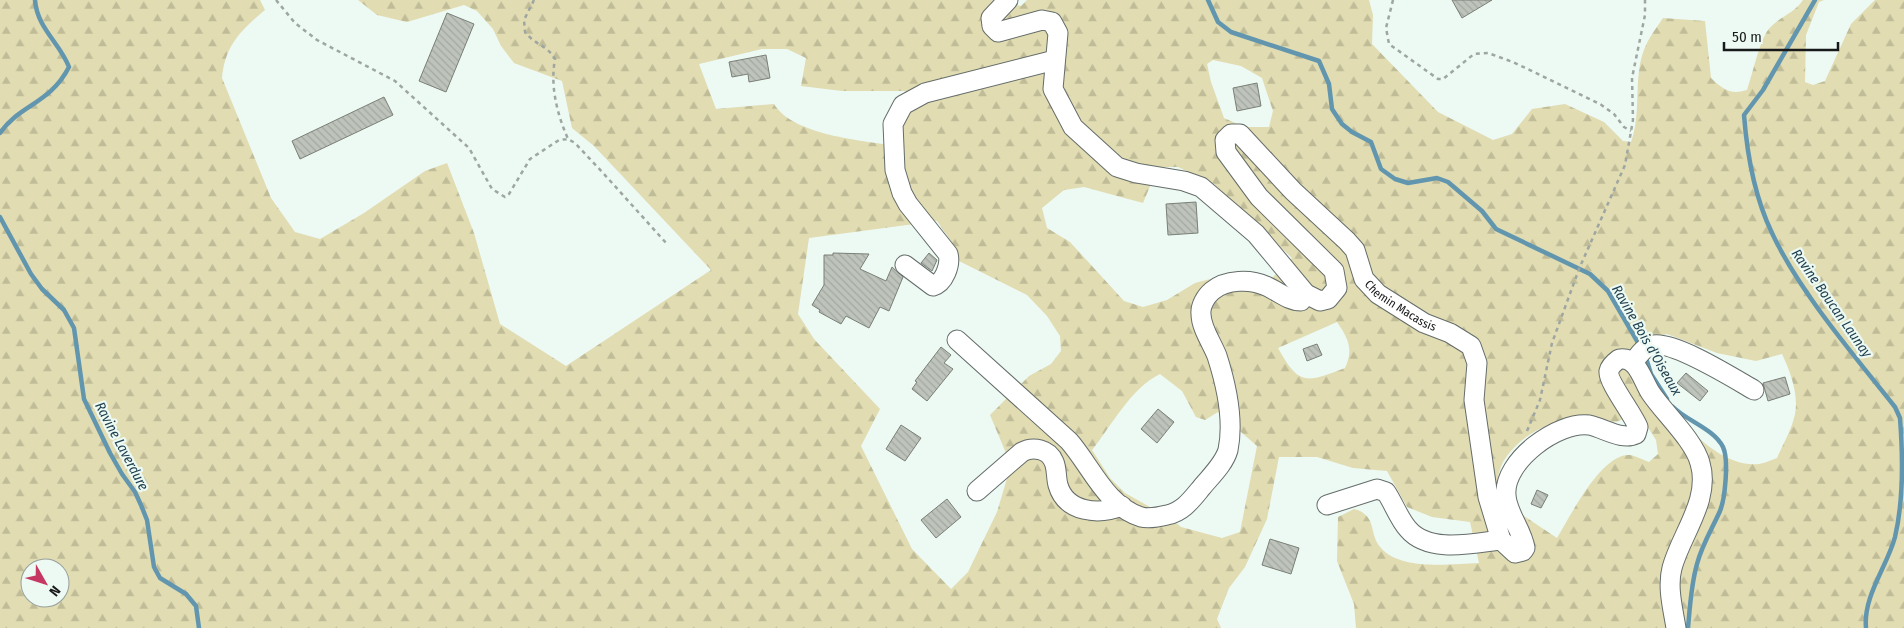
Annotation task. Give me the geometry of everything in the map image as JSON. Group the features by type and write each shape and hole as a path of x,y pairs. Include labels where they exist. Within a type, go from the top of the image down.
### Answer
{"street":[{"path":"957,340 1069,441 1085,460 1105,492 1122,506 1141,517 1174,514 1187,505 1219,467 1227,452 1230,435 1226,388 1217,356 1201,319 1200,311 1204,302 1212,291 1225,283 1244,281 1265,285 1295,301 1300,301 1306,294 1256,234 1201,187 1184,181 1136,173 1117,166 1073,127 1052,89 1058,33 1052,22 1042,20 998,32 992,26 990,18 1008,0"},
{"path":"905,265 933,286 941,280 950,261 948,254 908,204 902,193 896,170 893,124 903,105 924,93 1055,60"},
{"name":"Chemin Macassis","path":"1306,294 1320,301 1328,299 1337,288 1334,271 1271,210 1254,190 1226,152 1225,140 1232,134 1240,134 1246,138 1292,191 1347,241 1355,250 1364,279 1378,294 1424,323 1450,333 1471,346 1477,363 1474,400 1488,497 1501,540"},
{"path":"1327,505 1377,489 1386,492 1408,529 1431,542 1451,545 1501,540 1515,553 1523,551 1525,548 1523,539 1513,520 1506,496 1510,476 1523,457 1552,432 1570,426 1586,425 1600,427 1620,436 1636,434 1638,427 1631,411 1609,376 1610,369 1619,359 1640,354 1662,345 1685,353 1754,390"},
{"path":"1640,354 1656,401 1682,433 1700,462 1702,484 1694,515 1672,569 1670,597 1676,628"},
{"path":"977,491 1022,452 1029,449 1040,449 1050,454 1054,462 1058,487 1068,504 1093,511 1112,510 1122,506"}],"path":[{"path":"276,0 295,23 317,40 395,81 469,148 492,189 498,194 505,197 509,194 530,159 545,147 559,140 568,139 575,143 667,244"},
{"path":"534,0 524,20 524,32 538,44 549,49 555,59 553,72 556,100 568,139"},
{"path":"1393,0 1386,28 1389,44 1438,79 1449,75 1474,54 1488,53 1513,62 1600,104 1614,114 1624,127 1631,131"},
{"path":"1523,457 1522,446 1540,400 1552,343 1580,269 1625,165 1633,120 1632,78 1645,15 1646,0"}],"green space":[{"path":"0,0 260,0 265,10 236,39 227,56 222,78 271,198 295,232 320,239 364,213 425,171 447,163 474,233 500,324 566,366 711,270 594,146 572,128 562,81 514,63 501,46 493,29 477,11 464,5 407,22 377,15 358,0 995,0 1021,6 1027,0 1369,0 1373,15 1372,44 1438,112 1493,140 1512,134 1532,109 1565,104 1604,122 1623,141 1631,142 1636,117 1638,78 1643,53 1663,18 1705,21 1711,78 1724,88 1736,92 1747,90 1759,50 1768,30 1795,9 1803,0 1824,0 1819,2 1806,35 1805,82 1813,85 1825,81 1851,24 1875,0 1904,0 1904,628 1356,628 1354,604 1337,561 1338,517 1354,509 1362,512 1370,520 1377,543 1390,555 1413,563 1441,565 1479,563 1470,522 1432,517 1407,507 1387,471 1353,468 1317,457 1279,457 1267,519 1245,567 1229,588 1217,619 1221,628 0,628","holes":["762,49 787,49 806,58 801,86 842,91 905,91 889,145 843,138 810,129 783,114 774,104 716,109 699,64","1213,60 1241,66 1262,78 1273,111 1269,127 1244,127 1224,118 1211,82 1207,64","1158,167 1178,167 1214,184 1292,258 1271,279 1229,274 1195,283 1167,300 1143,307 1124,301 1070,242 1047,228 1042,208 1064,190 1084,187 1143,203","937,221 953,244 955,259 1027,295 1047,316 1060,336 1061,351 1051,364 1029,376 990,415 1011,465 997,512 968,572 951,589 912,549 861,446 880,409 814,339 798,314 809,238","1337,322 1349,344 1349,355 1345,368 1321,377 1305,378 1298,375 1292,369 1278,348","1667,334 1717,353 1756,361 1782,354 1793,383 1796,406 1792,425 1777,458 1759,464 1740,462 1721,454 1703,442 1686,426 1631,357 1654,337","1160,374 1182,391 1196,417 1205,420 1218,412 1257,446 1240,532 1222,538 1181,527 1161,510 1150,507 1125,493 1110,478 1092,450 1131,398 1150,380","1635,407 1656,440 1658,454 1649,462 1630,455 1619,457 1608,464 1578,502 1557,538 1494,496 1503,462 1510,452 1529,435 1563,420 1588,417 1613,422 1622,420"]}],"building":[{"path":"1452,0 1492,0 1462,18"},
{"path":"447,13 474,24 446,92 419,81"},
{"path":"766,55 770,78 749,82 748,74 732,77 729,62"},
{"path":"1257,83 1261,106 1237,111 1233,88"},
{"path":"384,97 393,115 300,159 292,141"},
{"path":"1196,202 1198,233 1168,235 1166,204"},
{"path":"833,253 869,254 860,269 886,281 892,267 903,277 889,311 880,307 869,328 846,316 841,324 819,312 820,310 812,305 824,285 824,255 833,255"},
{"path":"929,253 937,260 932,271 921,263"},
{"path":"1317,344 1322,355 1307,361 1303,349"},
{"path":"941,347 951,355 944,363 953,369 927,401 912,389 917,382 915,381"},
{"path":"1686,373 1708,391 1700,401 1677,383"},
{"path":"1785,377 1790,394 1768,401 1763,383"},
{"path":"1158,409 1174,422 1157,443 1141,429"},
{"path":"901,425 921,438 905,461 886,449"},
{"path":"1537,490 1548,495 1541,508 1531,504"},
{"path":"947,499 961,517 936,538 921,520"},
{"path":"1270,539 1299,548 1291,574 1262,565"}],"waterway":[{"name":"Ravine Laverdure","path":"0,133 16,116 53,89 69,67 44,27 35,0"},
{"name":"Ravine Bois d'Oiseaux","path":"1208,0 1218,22 1231,32 1319,61 1329,84 1332,109 1342,124 1352,132 1371,142 1381,169 1395,179 1408,183 1437,178 1448,182 1482,211 1496,229 1590,274 1608,291 1640,346"},
{"name":"Ravine Boucan Launay","path":"1815,0 1763,90 1744,115 1747,145 1756,191 1772,233 1812,301 1895,407 1900,418 1902,478 1898,523 1891,548 1868,604 1866,628"},
{"name":"Ravine Laverdure","path":"0,217 31,274 42,289 64,310 74,328 84,399 110,453 135,492 141,505 147,520 154,567 160,578 186,594 196,606 199,628"},
{"name":"Ravine Bois d'Oiseaux","path":"1645,355 1651,374 1667,399"},
{"name":"Ravine Bois d'Oiseaux","path":"1673,407 1685,417 1707,430 1719,441 1723,447 1726,461 1726,479 1722,505 1697,564 1692,588 1688,628"}]}
